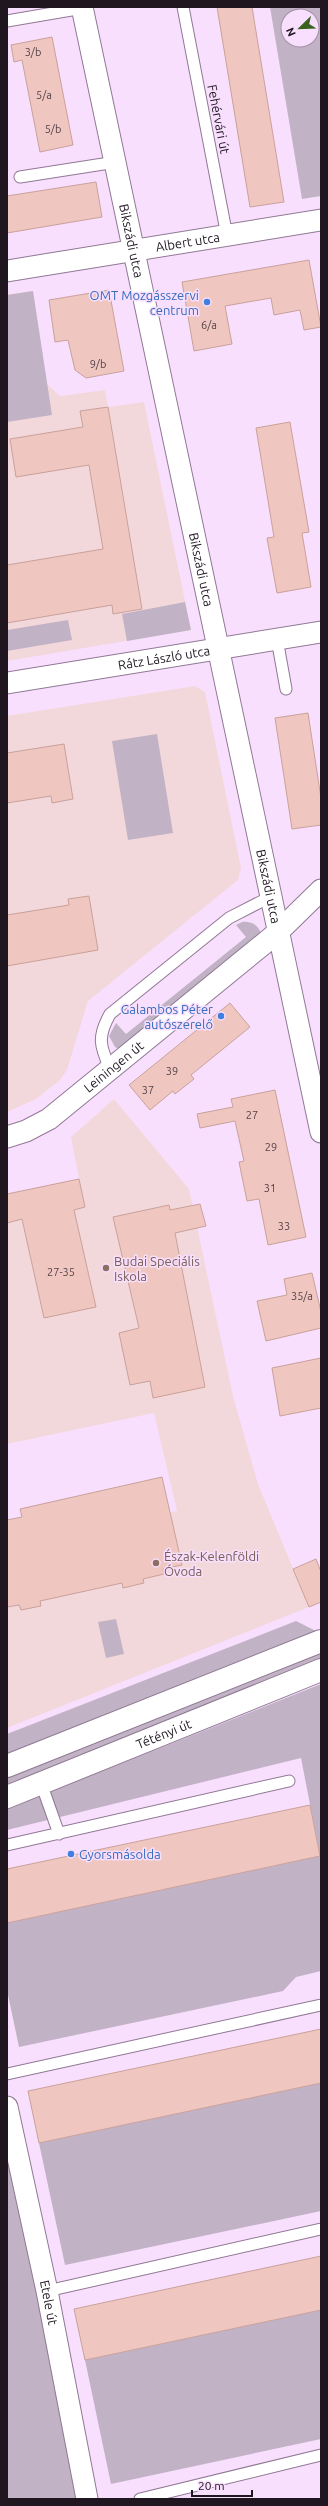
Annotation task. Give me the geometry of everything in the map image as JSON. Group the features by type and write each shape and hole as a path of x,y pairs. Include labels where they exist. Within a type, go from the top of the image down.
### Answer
{"street":[{"name":"Bikszádi utca","path":"82,8 136,251 277,933 318,1104 321,1132"},
{"name":"Albert utca","path":"7,271 321,220"},
{"name":"Rátz László utca","path":"7,683 321,632"},
{"name":"Leiningen út","path":"7,1137 26,1131 49,1119 277,933 321,890"},
{"path":"7,1766 321,1641"},
{"name":"Tétényi út","path":"7,1797 321,1670"},
{"name":"Etele út","path":"7,2107 47,2291 86,2499"}],"lane":[{"name":"Fehérvári út","path":"183,7 227,236"},
{"path":"7,21 82,8"},
{"path":"20,177 116,162"},
{"path":"277,639 286,689"},
{"path":"110,1069 101,1048 102,1029 110,1014 229,918 270,897"},
{"path":"7,1845 289,1781"},
{"path":"41,1783 60,1834"},
{"path":"7,2074 321,2004"},
{"path":"47,2291 321,2229"},
{"path":"140,2499 321,2455"}],"shaded area":[{"path":"270,7 321,7 321,196 302,199"},
{"path":"33,291 47,384 60,396 105,390 108,407 144,402 191,630 7,661 7,295"},
{"path":"33,291 52,415 7,422 7,295"},
{"path":"185,602 191,630 127,641 122,614"},
{"path":"68,620 72,640 7,651 7,630"},
{"path":"195,686 205,692 241,868 238,880 88,1001 67,1070 60,1080 36,1099 7,1112 7,716"},
{"path":"157,734 173,833 128,840 112,741"},
{"path":"242,922 254,924 261,934 119,1049 115,1047 109,1036 116,1023 126,1034 246,937 236,925"},
{"path":"114,1099 189,1189 233,1396 258,1484 309,1607 7,1728 7,1566 130,1521 177,1511 154,1413 7,1444 7,1194 79,1179 71,1137"},
{"path":"116,1619 124,1654 106,1658 98,1622"},
{"path":"296,1621 316,1631 7,1755 7,1734"},
{"path":"321,1652 321,1660 7,1786 7,1778"},
{"path":"321,1684 321,1971 296,1977 283,1991 19,2047 7,1990 7,1923 320,1856 301,1758 7,1830 7,1809"},
{"path":"321,2083 321,2211 65,2265 39,2143"},
{"path":"7,2149 80,2499 7,2499"},
{"path":"321,2310 321,2439 111,2484 85,2360"}],"building":[{"path":"217,7 252,7 284,202 250,207"},
{"path":"52,37 73,145 40,152 22,60 14,62 11,45"},
{"path":"96,182 102,217 7,233 7,196"},
{"path":"309,260 321,327 304,330 300,310 274,315 271,298 225,306 232,344 194,351 182,282"},
{"path":"109,290 124,371 86,378 75,370 68,340 55,342 49,300"},
{"path":"108,407 142,609 113,614 112,605 7,623 7,565 103,549 89,465 16,477 10,439 83,427 80,411"},
{"path":"290,422 309,532 302,533 311,587 277,593 267,538 274,537 256,428"},
{"path":"308,713 321,798 321,825 292,829 275,718"},
{"path":"64,744 73,799 52,803 51,796 7,803 7,753"},
{"path":"89,896 98,950 7,966 7,915 69,905 68,899"},
{"path":"230,1003 250,1027 191,1075 194,1079 175,1094 173,1091 150,1110 129,1085"},
{"path":"275,1090 306,1237 268,1245 259,1199 247,1201 239,1162 244,1161 235,1121 200,1128 197,1114 233,1107 231,1099"},
{"path":"79,1179 85,1207 74,1210 96,1307 44,1318 22,1219 7,1223 7,1194"},
{"path":"200,1204 206,1226 175,1233 205,1387 153,1398 150,1381 130,1385 119,1333 139,1328 113,1217 169,1205 170,1210"},
{"path":"312,1273 321,1312 321,1328 266,1341 257,1301 287,1295 284,1279"},
{"path":"321,1358 321,1408 280,1416 272,1368"},
{"path":"162,1477 182,1565 163,1569 164,1574 143,1579 144,1583 123,1588 122,1583 40,1601 41,1606 21,1610 19,1605 7,1607 7,1520 22,1517 20,1509"},
{"path":"316,1559 321,1572 321,1602 309,1607 293,1569"},
{"path":"310,1805 320,1856 7,1923 7,1869"},
{"path":"321,2029 321,2083 39,2143 28,2091"},
{"path":"321,2256 321,2310 85,2360 74,2309"}],"place":[{"name":"OMT Mozgásszervi centrum","path":"207,302"},
{"name":"Galambos Péter autószerelő","path":"221,1016"},
{"name":"Budai Speciális Iskola","path":"106,1268"},
{"name":"Észak-Kelenföldi Óvoda","path":"156,1563"},
{"name":"Gyorsmásolda","path":"71,1854"}]}
